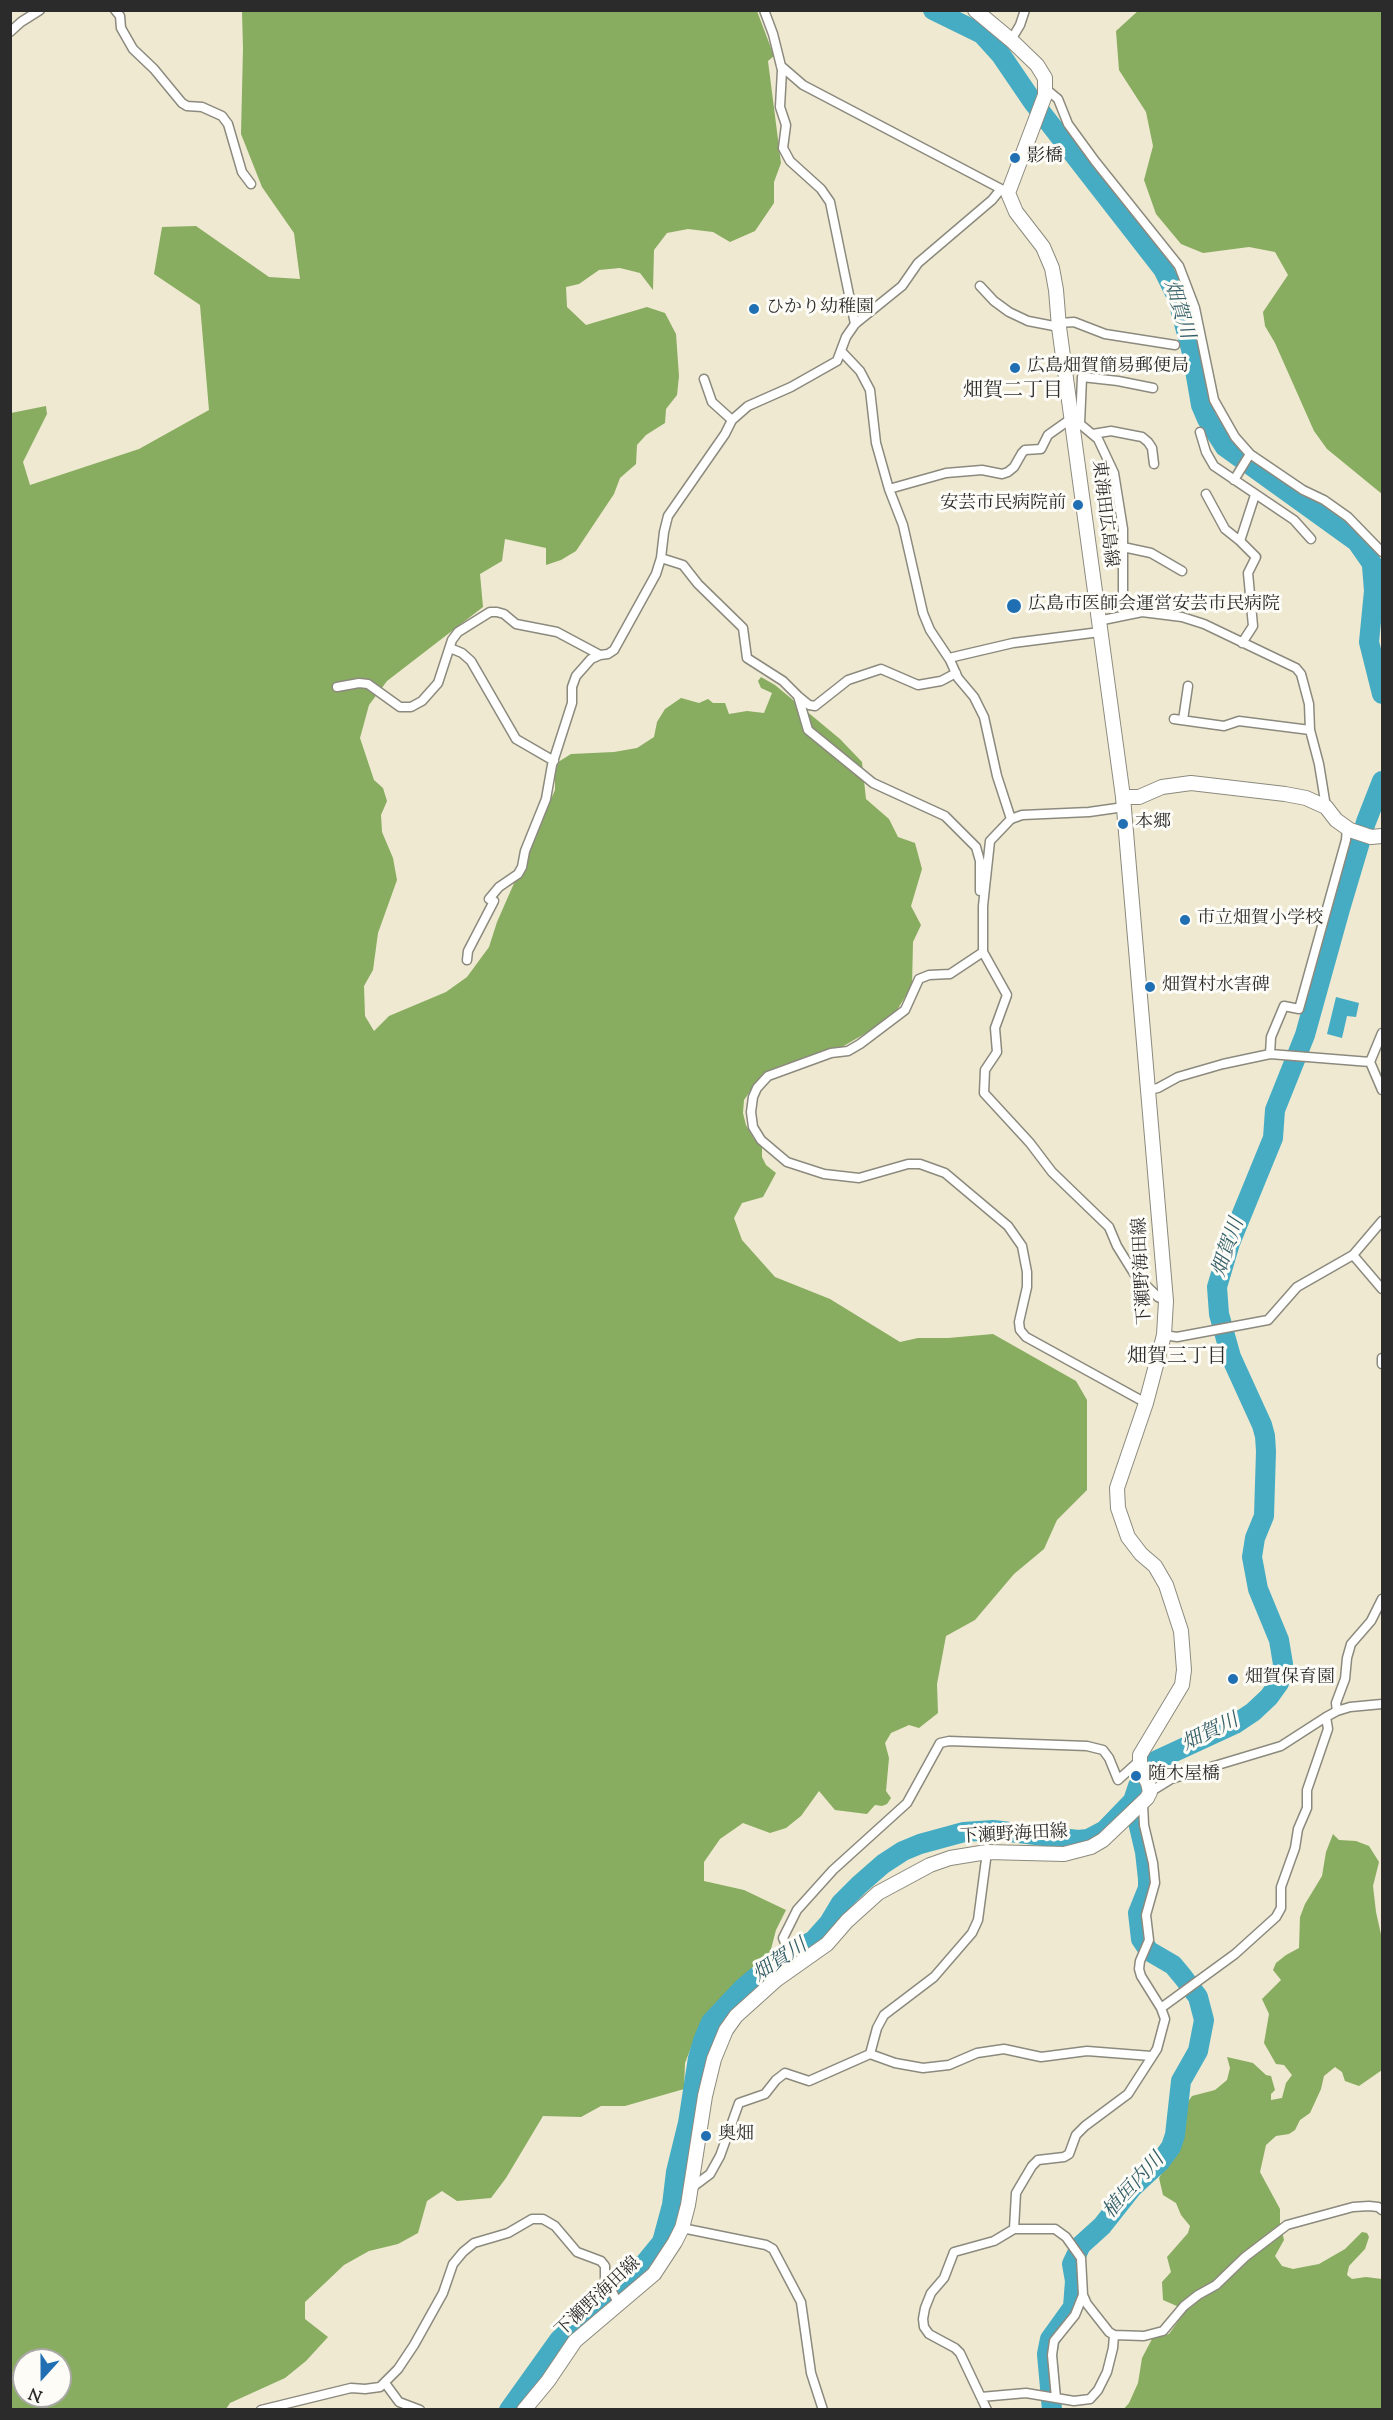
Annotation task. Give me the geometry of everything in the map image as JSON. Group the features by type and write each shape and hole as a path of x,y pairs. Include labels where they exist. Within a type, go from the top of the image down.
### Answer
{"main road":[{"path":"975,10 1037,65 1045,78 1046,92 1005,191"},
{"name":"東海田広島線","path":"1005,191 1016,212 1043,247 1052,268 1075,422 1099,627 1124,802"},
{"path":"1124,802 1168,786 1191,783 1284,794 1306,798 1326,807 1336,820 1348,829 1377,836"},
{"name":"下瀬野海田線","path":"1124,802 1166,1301 1164,1335 1146,1402 1117,1488 1118,1508 1128,1537 1141,1554 1155,1566 1166,1585 1180,1631 1184,1670 1182,1685 1146,1744 1140,1764"},
{"path":"1140,1764 1142,1800"},
{"name":"下瀬野海田線","path":"524,2409 548,2381 575,2341 618,2301 654,2274 682,2228 705,2096 714,2059 726,2030 748,2004 776,1980 827,1944 847,1921 878,1893 941,1861 987,1852 1050,1854 1076,1852 1103,1840 1142,1800"}],"street":[{"path":"10,32 40,10"},
{"path":"115,10 120,16 121,27 133,49 154,69 182,103 187,106 202,107 222,116 228,124 242,172 251,184"},
{"path":"764,10 781,65 780,107 786,125 783,148 790,161 821,189 830,202 855,324"},
{"path":"1011,40 1025,10"},
{"path":"467,960 468,951 494,901 489,898 520,871 525,850 546,799 554,761 572,703 572,687 576,676 591,659 614,650 625,626 643,601 661,558 668,516 725,434 732,420 748,406 837,361 846,337 855,324 902,286 918,263 1005,191 803,85 781,65"},
{"path":"1046,92 1058,99 1068,123 1095,161 1179,266 1195,308 1214,400 1234,438 1249,455 1348,517 1383,552"},
{"path":"980,286 994,301 1009,312 1028,321 1059,325 1074,322 1105,334 1175,345"},
{"path":"842,352 860,371 870,390 876,443 889,489 903,525 923,613 930,630 956,673 974,697 984,717 997,776 1011,819"},
{"path":"1075,422 1082,377 1153,388"},
{"path":"704,379 712,402 732,420"},
{"path":"889,489 946,473 982,470 1002,474 1008,472 1026,450 1041,448 1048,435 1075,422"},
{"path":"1075,422 1098,439 1114,473 1124,547 1123,616"},
{"path":"1093,434 1111,431 1142,437 1149,442 1152,448 1155,464"},
{"path":"1200,432 1214,466 1235,478 1255,495 1294,520 1311,539"},
{"path":"1235,478 1249,455"},
{"path":"1206,494 1225,529 1256,553 1248,573 1253,626 1242,643"},
{"path":"1240,541 1255,495"},
{"path":"1124,547 1151,553 1182,571"},
{"path":"661,558 683,564 698,584 743,628 747,658 783,681 809,705 815,706 848,680 881,669 918,685 941,681 956,673"},
{"path":"337,687 368,684 400,706 411,707 422,701 438,683 458,632 490,612 497,612 516,624 557,632 600,655"},
{"path":"948,658 1099,627 1123,616 1142,612 1182,617 1204,624 1296,668 1301,674 1309,704 1310,730 1319,764 1326,807"},
{"path":"450,648 471,660 516,739 554,761"},
{"path":"1188,686 1179,720 1224,726 1239,721 1310,730"},
{"path":"798,696 808,730 873,783 945,816 976,848 980,861 980,896 983,906"},
{"path":"1124,802 1081,812 1037,813 1011,819 990,841 983,906 983,952 1007,995 995,1028 997,1052 985,1070 984,1094 1030,1143 1052,1172 1109,1227 1117,1246 1135,1275 1158,1297 1166,1301"},
{"path":"1270,1054 1271,1037 1284,1006 1299,1009 1348,829"},
{"path":"983,952 950,974 929,975 919,979 905,1010 848,1051 831,1053 768,1076 757,1088 753,1097 751,1112 753,1127 761,1140 787,1162 824,1174 859,1179 908,1164 920,1164 945,1173 1008,1226 1022,1246 1027,1272 1027,1287 1018,1322 1020,1330 1026,1337 1146,1402"},
{"path":"1383,1033 1371,1062 1383,1090"},
{"path":"1149,1090 1158,1088 1178,1077 1238,1060 1270,1054 1371,1062"},
{"path":"1164,1335 1177,1337 1268,1320 1297,1287 1353,1255 1383,1221"},
{"path":"1353,1255 1383,1289"},
{"path":"1383,1358 1383,1364"},
{"path":"1337,1710 1336,1703 1345,1679 1351,1644 1371,1621 1383,1599"},
{"path":"1014,2229 1016,2193 1032,2166 1038,2160 1064,2157 1069,2154 1076,2135 1128,2094 1157,2049 1164,2027 1165,2019 1161,2008 1144,1983 1139,1969 1149,1940 1146,1915 1155,1883 1144,1825 1142,1800 1172,1779 1281,1746 1337,1710 1383,1704"},
{"path":"1161,2008 1234,1954 1276,1917 1281,1908 1281,1887 1295,1848 1298,1829 1307,1808 1307,1790 1328,1729 1326,1717"},
{"path":"796,1968 783,1938 797,1910 833,1870 907,1803 940,1743 949,1741 1087,1746 1103,1750 1118,1780 1140,1764"},
{"path":"870,2054 877,2028 884,2015 934,1977 972,1933 978,1920 987,1852"},
{"path":"690,2190 710,2174 720,2156 739,2103 765,2094 785,2073 810,2081 870,2054 895,2063 923,2068 949,2065 976,2053 1004,2049 1041,2057 1087,2051 1151,2056"},
{"path":"1083,2295 1098,2319 1114,2335 1144,2336 1163,2331 1184,2306 1216,2285 1245,2257 1287,2225 1353,2207 1369,2205 1383,2210"},
{"path":"261,2409 351,2388 380,2387 398,2369 414,2345 442,2293 453,2264 474,2242 508,2233 532,2219 543,2219 559,2229 577,2252 601,2261 605,2266 605,2278 618,2301"},
{"path":"682,2228 760,2243 773,2249 801,2302 812,2373 823,2409"},
{"path":"987,2409 960,2353 929,2334 924,2327 923,2319 930,2293 944,2278 954,2252 994,2241 1014,2229 1055,2229 1066,2237 1081,2258 1083,2295 1075,2315 1054,2341 1052,2355 1056,2398"},
{"path":"981,2397 1014,2393 1087,2400 1095,2395 1110,2362 1114,2335"},
{"path":"385,2383 399,2402 420,2409"}],"green space":[{"path":"1139,10 1382,11 1382,494 1327,449 1314,431 1275,343 1265,326 1263,312 1288,275 1275,252 1249,247 1203,253 1181,244 1156,214 1144,180 1153,146 1146,112 1119,70 1116,31"},
{"path":"242,11 757,11 774,56 768,61 781,163 774,182 774,203 755,231 730,242 713,232 688,229 667,233 654,250 653,290 640,273 620,268 599,270 579,284 566,287 567,307 586,325 647,307 665,313 676,334 679,376 677,395 666,409 665,423 646,435 637,445 636,464 620,478 614,494 576,551 561,560 546,565 546,548 505,539 502,561 480,574 483,607 387,681 369,705 360,738 374,780 383,788 387,801 381,815 382,832 393,858 397,880 378,933 373,970 364,986 365,1016 374,1031 389,1016 446,992 467,977 489,947 497,922 555,790 555,764 571,754 614,752 637,748 654,737 657,722 665,709 681,698 699,703 708,699 713,703 725,703 729,714 747,711 764,713 772,693 761,688 758,681 761,677 775,685 840,739 862,762 866,799 889,819 898,837 915,843 922,869 911,906 921,925 913,942 912,986 892,1018 828,1055 786,1064 767,1071 744,1100 743,1113 746,1125 754,1139 759,1141 766,1165 776,1173 763,1197 742,1203 734,1218 742,1240 775,1277 830,1299 900,1342 918,1338 993,1334 1076,1381 1087,1400 1087,1490 1057,1520 1044,1549 1014,1574 975,1620 946,1636 937,1684 938,1713 919,1728 909,1725 891,1733 885,1743 889,1758 886,1791 891,1798 887,1804 875,1805 867,1814 835,1810 819,1791 801,1816 786,1828 770,1833 743,1823 720,1839 704,1862 704,1881 744,1890 786,1910 776,1930 770,1953 743,1976 711,2009 695,2037 685,2063 684,2089 625,2106 601,2106 581,2117 543,2116 506,2178 491,2198 457,2201 442,2191 427,2201 418,2233 398,2244 369,2251 344,2265 305,2302 305,2319 328,2337 306,2361 285,2378 230,2403 226,2409 11,2410 11,413 46,406 47,414 23,462 30,485 139,449 209,410 200,305 154,274 162,227 196,226 269,277 300,279 294,233 262,187 241,134"},
{"path":"1333,1834 1339,1840 1356,1841 1369,1846 1379,1862 1373,1886 1382,1939 1382,2070 1359,2086 1345,2081 1342,2072 1335,2067 1324,2076 1310,2113 1300,2120 1295,2130 1289,2134 1276,2136 1266,2145 1260,2172 1280,2209 1284,2240 1275,2256 1282,2266 1293,2269 1319,2264 1345,2249 1362,2232 1367,2233 1369,2237 1365,2249 1349,2266 1347,2275 1352,2279 1366,2277 1382,2279 1382,2409 1123,2410 1129,2403 1138,2383 1142,2358 1152,2339 1169,2334 1186,2310 1163,2300 1162,2282 1171,2272 1167,2257 1188,2233 1190,2226 1181,2215 1176,2203 1163,2195 1159,2178 1169,2161 1178,2152 1182,2142 1185,2106 1192,2096 1215,2090 1227,2080 1230,2068 1227,2057 1253,2063 1266,2075 1271,2076 1275,2090 1271,2094 1271,2100 1282,2098 1286,2083 1292,2075 1284,2065 1276,2064 1264,2043 1269,2014 1262,1999 1281,1980 1273,1970 1276,1963 1299,1948 1300,1917 1322,1876 1326,1852"}],"water":[{"path":"1336,997 1359,1003 1356,1017 1347,1016 1342,1038 1327,1034"}],"waterway":[{"name":"畑賀川","path":"933,10 982,34 1001,55 1033,102 1163,269 1177,297 1192,353 1201,405 1225,447 1357,542 1382,578"},
{"name":"畑賀川","path":"1372,566 1374,591 1369,642 1382,694"},
{"name":"畑賀川","path":"509,2410 559,2340 617,2285 644,2264 662,2242 672,2205 676,2172 688,2123 698,2058 703,2041 711,2022 742,1989 795,1949 813,1941 829,1923 841,1903 883,1864 903,1851 964,1832 993,1830 1078,1840 1088,1839 1105,1830 1133,1801 1138,1786 1157,1760 1235,1724 1253,1712 1269,1697 1279,1683 1283,1664 1279,1640 1258,1589 1252,1557 1255,1538 1264,1516 1265,1436 1231,1357 1219,1314 1217,1287 1230,1243 1273,1138 1275,1110 1305,1035 1366,822 1382,781"},
{"name":"植垣内川","path":"1052,2410 1047,2354 1050,2339 1073,2307 1075,2281 1072,2264 1081,2245 1102,2226 1132,2188 1160,2162 1171,2147 1175,2135 1181,2081 1198,2051 1204,2020 1198,1997 1183,1977 1173,1965 1149,1951 1141,1939 1138,1913 1148,1888 1148,1879 1145,1852 1133,1801"}],"place":[{"name":"影橋","path":"1015,158"},
{"name":"ひかり幼稚園","path":"754,309"},
{"name":"広島畑賀簡易郵便局","path":"1015,368"},
{"name":"安芸市民病院前","path":"1078,505"},
{"name":"広島市医師会運営安芸市民病院","path":"1014,606"},
{"name":"本郷","path":"1123,824"},
{"name":"市立畑賀小学校","path":"1185,920"},
{"name":"畑賀村水害碑","path":"1150,987"},
{"name":"畑賀保育園","path":"1233,1679"},
{"name":"随木屋橋","path":"1136,1776"},
{"name":"奥畑","path":"706,2136"}],"district":[{"name":"畑賀二丁目","path":"1013,393"},
{"name":"畑賀三丁目","path":"1177,1359"}]}
